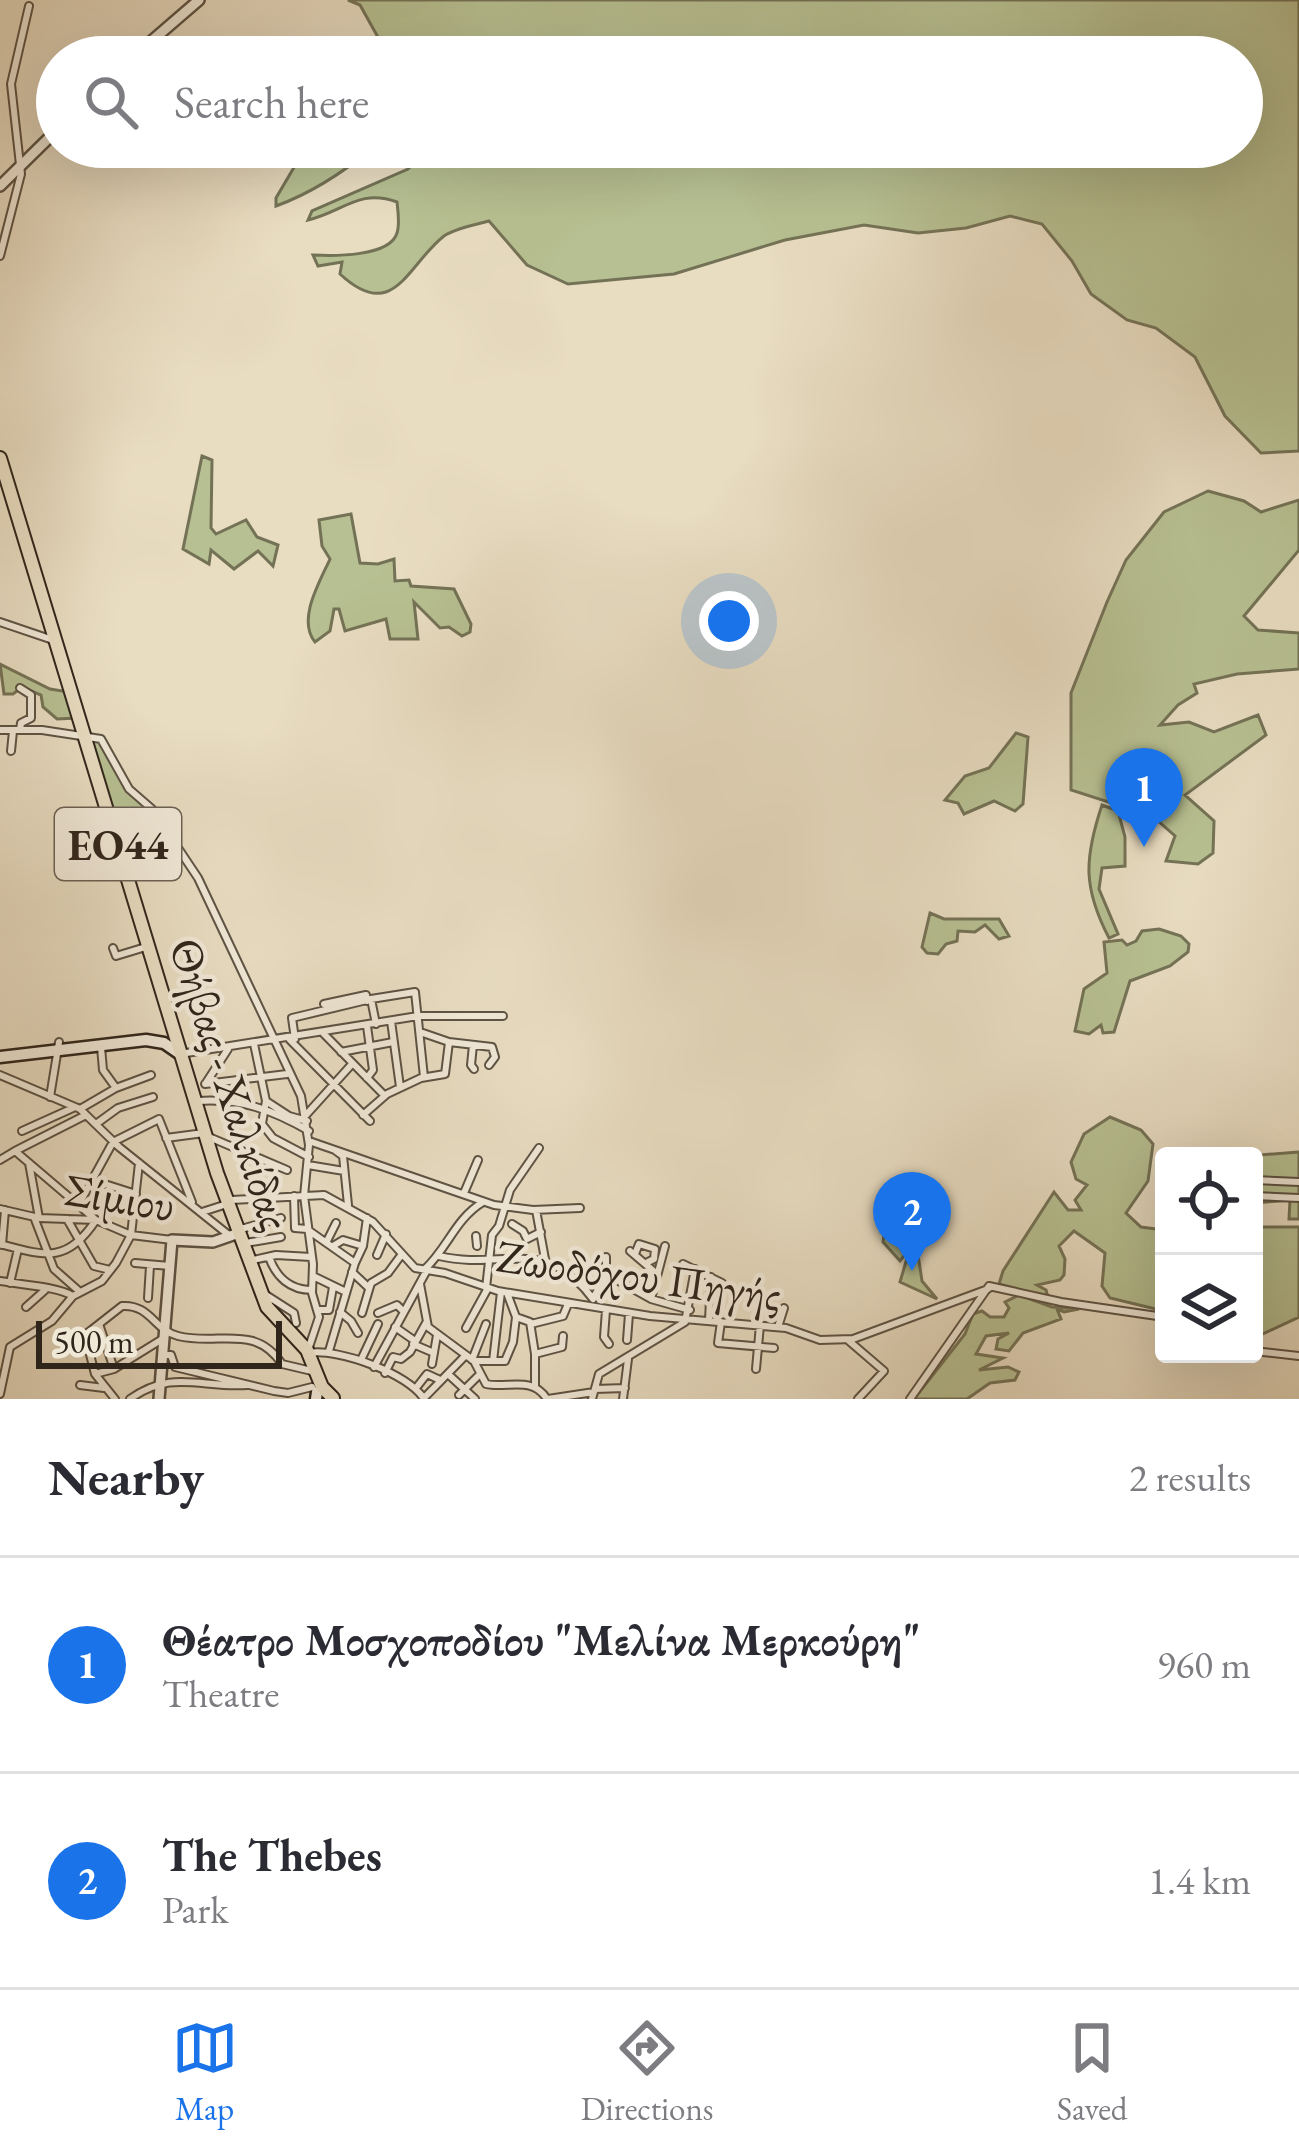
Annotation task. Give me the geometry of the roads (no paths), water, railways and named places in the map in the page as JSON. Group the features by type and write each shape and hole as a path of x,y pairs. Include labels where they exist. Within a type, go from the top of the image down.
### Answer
{"main road":[{"name":"Θήβας - Χαλκίδας","path":"0,458 238,1236 274,1319 308,1352 321,1389"},
{"path":"146,1040 162,1029 168,1011"},
{"path":"0,1057 57,1046 146,1040 164,1043 180,1054"}],"street":[{"path":"157,36 199,0"},
{"path":"0,256 20,170 11,84 29,6"},
{"path":"16,193 4,183 36,153"},
{"path":"0,622 56,641"},
{"path":"11,751 21,723 31,718 31,695 20,688"},
{"path":"0,730 97,737 129,789 152,809 193,869 297,1084 307,1118 304,1196 319,1320 308,1352 328,1351 361,1360 416,1388 424,1398 470,1359 486,1324"},
{"path":"39,730 39,744"},
{"path":"113,948 116,956 149,946"},
{"path":"369,1000 414,991 424,1078"},
{"path":"376,1024 366,995 292,1018 292,1039 367,1118 384,1096 446,1072 449,1042"},
{"path":"329,1006 337,1031"},
{"path":"180,1054 418,1016 503,1016"},
{"path":"391,1021 400,1088"},
{"path":"367,1026 373,1070 367,1078"},
{"path":"420,1032 494,1049 490,1065"},
{"path":"324,1034 384,1096"},
{"path":"341,1052 393,1042"},
{"path":"473,1043 474,1069"},
{"path":"100,1044 103,1070 116,1088"},
{"path":"254,1044 265,1105 261,1127 308,1161 344,1171"},
{"path":"50,1097 57,1046"},
{"path":"197,1090 229,1047"},
{"path":"307,1118 353,1064"},
{"path":"197,1090 287,1074"},
{"path":"0,1075 81,1110 139,1163 238,1236 281,1237"},
{"path":"0,1160 116,1088 152,1075"},
{"path":"197,1090 307,1118"},
{"path":"96,1124 118,1108 152,1097"},
{"path":"265,1105 308,1131"},
{"path":"22,1131 81,1110"},
{"path":"79,1204 113,1142 156,1119 193,1205"},
{"path":"166,1138 204,1134 287,1170"},
{"path":"309,1142 342,1154 349,1208"},
{"path":"309,1142 503,1207 580,1208"},
{"path":"466,1328 487,1288 490,1242 500,1226 503,1207 539,1148"},
{"path":"0,1197 1,1245 47,1256 81,1244 95,1220 15,1151"},
{"path":"255,1178 260,1159"},
{"path":"464,1193 478,1160"},
{"path":"29,1161 36,1218 47,1256 76,1294"},
{"path":"0,1394 6,1352 52,1321 76,1294 102,1281 110,1270 131,1235 139,1163"},
{"path":"92,1180 136,1194"},
{"path":"1263,1180 1299,1182"},
{"path":"294,1196 295,1228 308,1229 330,1244 369,1288"},
{"path":"202,1212 228,1202 324,1196 368,1218 422,1269"},
{"path":"1263,1196 1299,1198"},
{"path":"484,1201 456,1223 455,1237 422,1269 426,1323 470,1359 486,1384 496,1390 514,1382 534,1388 547,1399 626,1388"},
{"name":"Σίμιου","path":"2,1210 36,1218 95,1220 131,1235 172,1240 213,1242 238,1236"},
{"path":"536,1210 545,1260"},
{"path":"238,1236 281,1218"},
{"path":"328,1351 368,1218"},
{"path":"67,1219 94,1266 110,1270"},
{"path":"330,1244 336,1222"},
{"path":"512,1224 527,1239 543,1232"},
{"path":"377,1255 386,1234"},
{"path":"172,1240 164,1333 167,1355 175,1367 263,1388 274,1395 321,1389"},
{"path":"330,1244 343,1240 363,1246"},
{"path":"469,1261 475,1243 490,1242"},
{"path":"647,1245 639,1256 657,1274"},
{"path":"651,1299 664,1246"},
{"path":"10,1283 18,1249"},
{"path":"362,1313 369,1288 403,1254"},
{"path":"439,1256 469,1261 526,1256 545,1260 560,1266 593,1304 606,1274 606,1256"},
{"path":"268,1257 288,1284 312,1290"},
{"path":"250,1262 311,1257"},
{"path":"135,1264 170,1266"},
{"path":"683,1264 722,1283"},
{"path":"148,1298 150,1265"},
{"name":"Ζωοδόχου Πηγής","path":"422,1269 568,1304 593,1304 628,1313 689,1314 709,1321 778,1327 814,1339 848,1340 978,1296"},
{"path":"594,1394 599,1374 628,1359 689,1314 695,1269"},
{"path":"606,1274 689,1314"},
{"path":"313,1276 346,1292"},
{"path":"709,1321 711,1277"},
{"path":"0,1281 76,1294"},
{"path":"374,1367 420,1283"},
{"path":"317,1310 329,1310 333,1287"},
{"path":"910,1399 978,1296 988,1289 1155,1316"},
{"path":"26,1307 45,1290"},
{"path":"470,1359 502,1362 509,1356 516,1317 504,1292"},
{"path":"493,1361 504,1292"},
{"path":"262,1295 292,1311 296,1323"},
{"path":"516,1317 531,1324 563,1316 568,1304"},
{"path":"115,1399 95,1374 85,1335 117,1307 131,1305 145,1310 164,1333 256,1341 272,1348 282,1364 321,1389"},
{"path":"377,1313 397,1305 403,1311"},
{"path":"778,1327 784,1308"},
{"path":"606,1310 604,1337 609,1344"},
{"path":"340,1312 357,1332 372,1335"},
{"path":"627,1340 628,1313"},
{"path":"721,1322 718,1342 774,1348"},
{"path":"385,1373 392,1358 401,1359 426,1323"},
{"path":"99,1324 114,1369"},
{"path":"361,1360 377,1324"},
{"path":"531,1324 534,1388"},
{"path":"756,1369 760,1325"},
{"path":"394,1327 434,1353"},
{"path":"95,1374 114,1369 164,1333"},
{"path":"432,1364 436,1335"},
{"path":"159,1399 170,1340 182,1336"},
{"path":"535,1354 564,1346 562,1336"},
{"path":"811,1348 814,1339"},
{"path":"848,1340 884,1371 857,1399"},
{"path":"557,1349 560,1360"},
{"path":"1263,1352 1299,1356"},
{"path":"623,1399 628,1359"},
{"path":"76,1364 91,1360"},
{"path":"416,1388 428,1374 456,1382 475,1399"},
{"path":"456,1382 464,1374"},
{"path":"462,1392 480,1374"},
{"path":"130,1399 161,1382 178,1379 209,1386 251,1385"},
{"path":"80,1384 104,1388"},
{"path":"260,1399 263,1388"}],"place":[{"name":"Θέατρο Μοσχοποδίου \"Μελίνα Μερκούρη\"","path":"1144,847"},
{"name":"The Thebes","path":"912,1271"}]}
